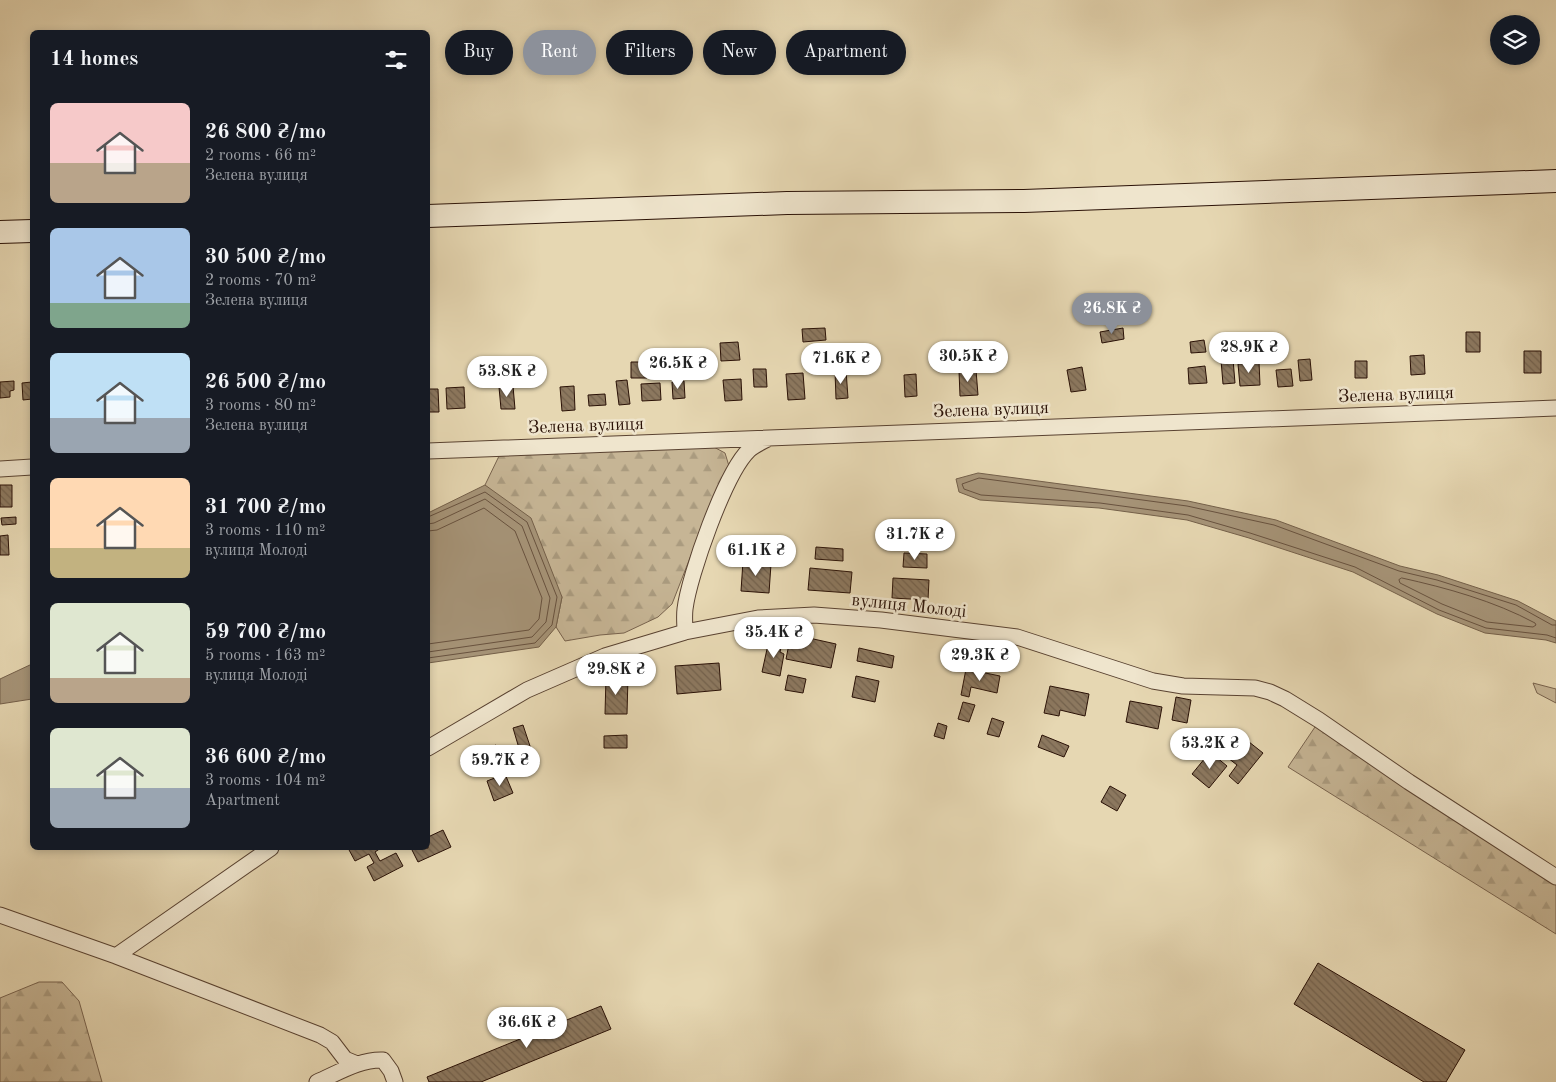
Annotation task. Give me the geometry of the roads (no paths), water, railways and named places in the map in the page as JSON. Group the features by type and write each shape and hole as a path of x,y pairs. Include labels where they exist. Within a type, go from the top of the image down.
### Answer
{"street":[{"path":"430,216 787,203 1024,201 1556,181"},
{"path":"0,232 30,231"},
{"name":"Зелена вулиця","path":"430,451 1556,408"},
{"path":"685,632 685,609 690,584 715,512 740,462 748,451 770,437"},
{"path":"0,468 30,467"},
{"name":"вулиця Молоді","path":"430,747 527,690 605,656 685,632 758,618 814,615 881,620 1017,637 1153,681 1183,686 1255,688 1270,692 1319,720 1409,782 1556,877"},
{"path":"116,956 268,850"},
{"path":"0,915 116,956 320,1035 332,1042 346,1059 357,1064"},
{"path":"317,1082 357,1064 375,1060 383,1060 396,1082"}],"water":[{"path":"978,473 1188,501 1276,520 1400,566 1438,575 1518,601 1556,621 1556,643 1546,640 1485,633 1437,614 1353,572 1187,520 1099,508 980,500 959,492 956,479"},
{"path":"485,485 531,518 562,597 556,627 539,647 430,663 430,512"},
{"path":"30,665 30,699 0,704 0,679"}]}
